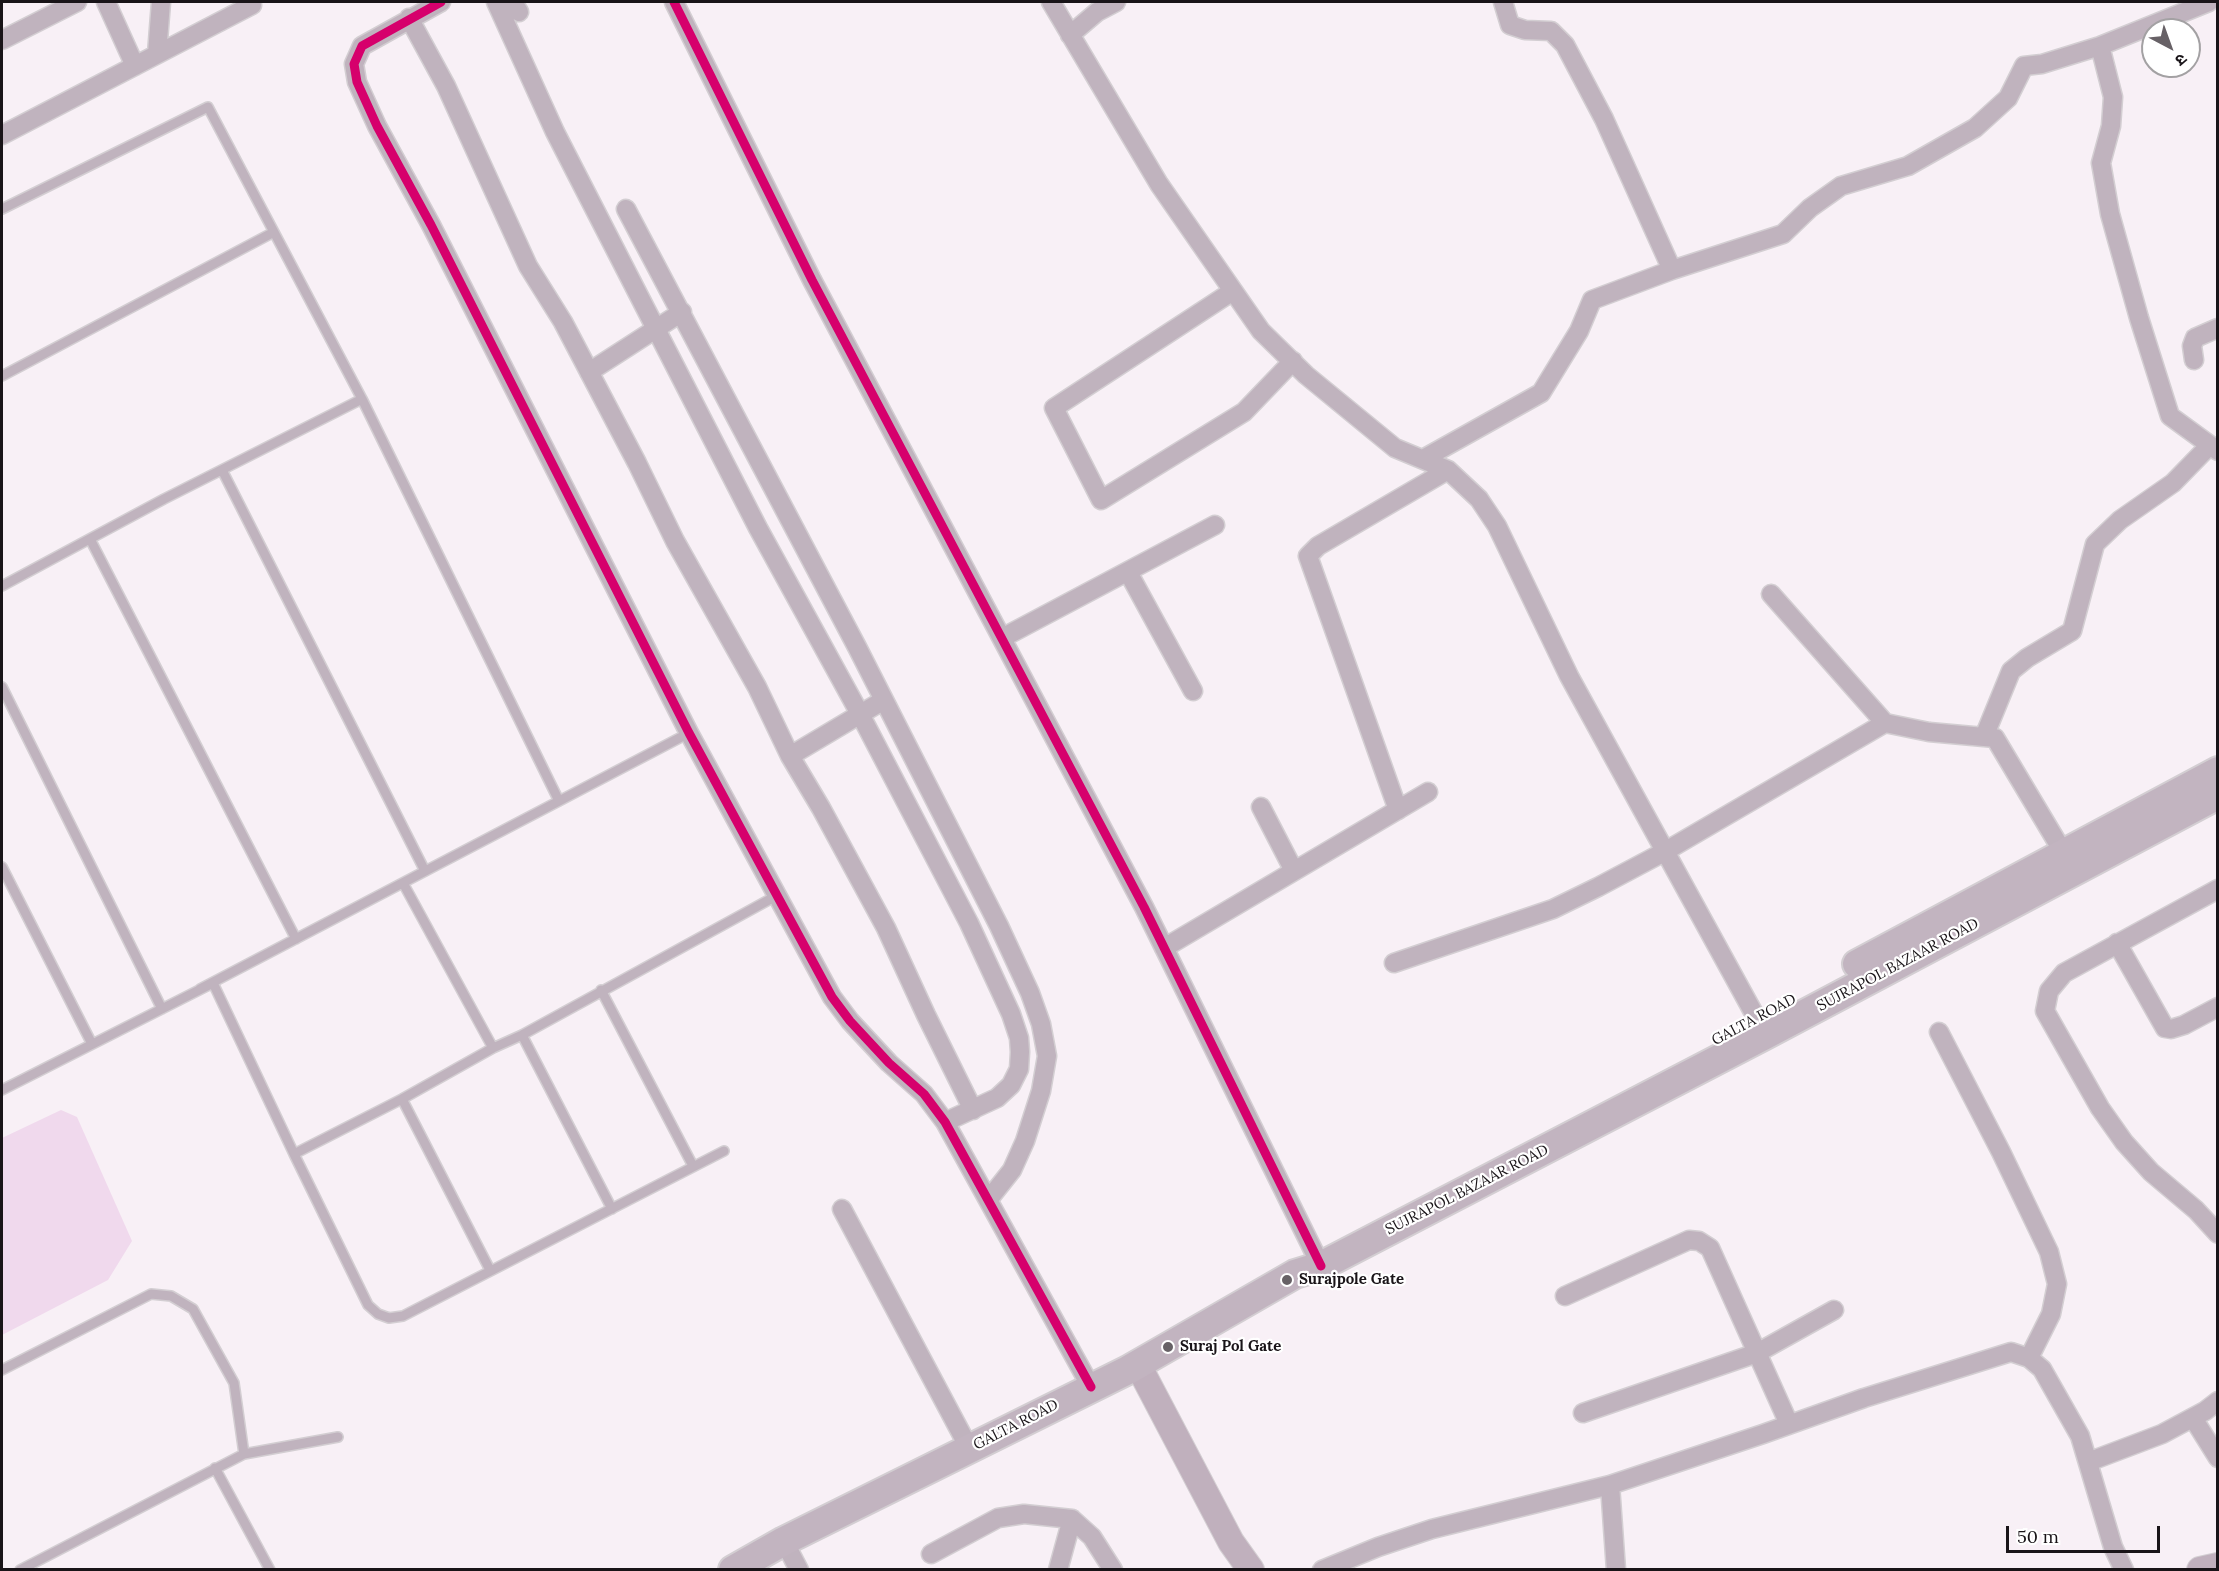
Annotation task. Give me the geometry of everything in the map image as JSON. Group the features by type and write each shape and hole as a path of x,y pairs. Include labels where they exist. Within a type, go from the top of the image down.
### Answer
{"main road":[{"name":"GALTA ROAD","path":"732,1567 1138,1365 1310,1264 2063,852 2217,771"},
{"name":"SUJRAPOL BAZAAR ROAD","path":"1310,1264 1776,1029 2217,795"}],"street":[{"path":"3,35 77,2"},
{"path":"106,2 135,66"},
{"path":"157,54 161,2"},
{"path":"2,135 252,4 251,2"},
{"path":"441,2 362,46 354,64 357,81 377,126 432,225 689,733 832,997 850,1021 889,1063 924,1094 945,1122 1091,1387"},
{"path":"496,2 555,132 669,320 988,933 1030,993 1041,1024 1047,1056 1026,1088 997,1098 945,1122"},
{"path":"674,2 812,280 1164,948 1310,1264"},
{"path":"1051,2 1159,184 1261,331 1395,448 1448,470 1479,499 1497,526 1569,676 1757,1019"},
{"path":"1070,35 1097,12 1116,2"},
{"path":"1503,2 1510,25 1525,30 1551,31 1565,45 1604,119 1672,270"},
{"path":"1422,459 1541,393 1579,331 1592,300 1672,270 1782,234 1810,208 1841,186 1908,166 1975,128 2008,98 2024,66 2042,64 2100,46 2210,2"},
{"path":"410,18 446,86 528,266 563,322 638,463 675,541 757,687 790,756 886,928 926,1016 973,1110"},
{"path":"1984,737 2011,671 2027,658 2072,631 2096,544 2120,520 2173,483 2213,448 2170,416 2110,214 2102,163 2111,126 2113,96 2100,46"},
{"path":"626,209 669,320 708,366 761,498 988,933 1019,1038 1019,1068 1026,1088 1025,1142 1012,1170 989,1199"},
{"path":"1233,291 1054,408 1101,501 1244,412 1293,361"},
{"path":"589,372 669,320"},
{"path":"2194,360 2192,345 2195,338 2217,328"},
{"path":"1398,810 1308,556 1318,546 1448,470"},
{"path":"1002,638 1215,525"},
{"path":"1128,572 1193,691"},
{"path":"1771,594 1885,723 1929,732 1995,738 2063,852"},
{"path":"790,756 872,707"},
{"path":"1394,963 1553,909 1664,852 1885,723"},
{"path":"1164,948 1428,792"},
{"path":"1261,807 1294,871"},
{"path":"2217,889 2064,973 2049,991 2045,1011 2100,1108 2124,1142 2151,1172 2196,1210 2217,1234"},
{"path":"2117,943 2165,1028 2171,1029 2184,1025 2217,1007"},
{"path":"1939,1032 2049,1252 2057,1284 2051,1314 2029,1358"},
{"path":"842,1209 969,1448"},
{"path":"1565,1296 1689,1240 1699,1240 1710,1248 1789,1424"},
{"path":"1583,1413 1757,1353 1834,1310"},
{"path":"1322,1569 1432,1529 1610,1485 1855,1401 2012,1352 2029,1358 2042,1369 2080,1436 2113,1547 2124,1569"},
{"path":"1138,1365 1231,1542 1251,1569"},
{"path":"2088,1462 2162,1434 2193,1418 2217,1401"},
{"path":"2193,1418 2217,1458"},
{"path":"1610,1485 1616,1569"},
{"path":"931,1554 998,1518 1024,1514 1072,1519 1092,1537 1113,1569"},
{"path":"1058,1569 1072,1519"},
{"path":"784,1541 799,1569"},
{"path":"2200,1569 2217,1566"}],"lane":[{"path":"2,209 208,107 362,399 559,801"},
{"path":"2,376 274,232"},
{"path":"2,586 362,399"},
{"path":"222,470 425,871"},
{"path":"90,539 296,939"},
{"path":"2,687 162,1009"},
{"path":"2,1090 162,1009 689,733"},
{"path":"3,872 92,1044"},
{"path":"403,883 493,1048"},
{"path":"294,1154 402,1099 493,1048 522,1035 776,896"},
{"path":"200,989 213,983 368,1305 378,1314 389,1318 403,1316 724,1151"},
{"path":"601,990 693,1166"},
{"path":"522,1035 612,1209"},
{"path":"402,1099 490,1270"},
{"path":"2,1370 151,1294 171,1296 193,1309 234,1383 244,1454"},
{"path":"20,1569 244,1454 338,1437"},
{"path":"215,1468 270,1569"}],"shaded area":[{"path":"61,1110 77,1117 132,1241 108,1280 2,1335 2,1138"}],"cycle path":[{"path":"441,2 362,46 354,64 357,82 377,126 431,225 689,733 832,997 850,1021 889,1063 924,1094 945,1122 1091,1387"},
{"path":"674,2 812,280 1144,907 1321,1266"}],"place":[{"name":"Surajpole Gate","path":"1287,1280"},
{"name":"Suraj Pol Gate","path":"1168,1347"}]}
